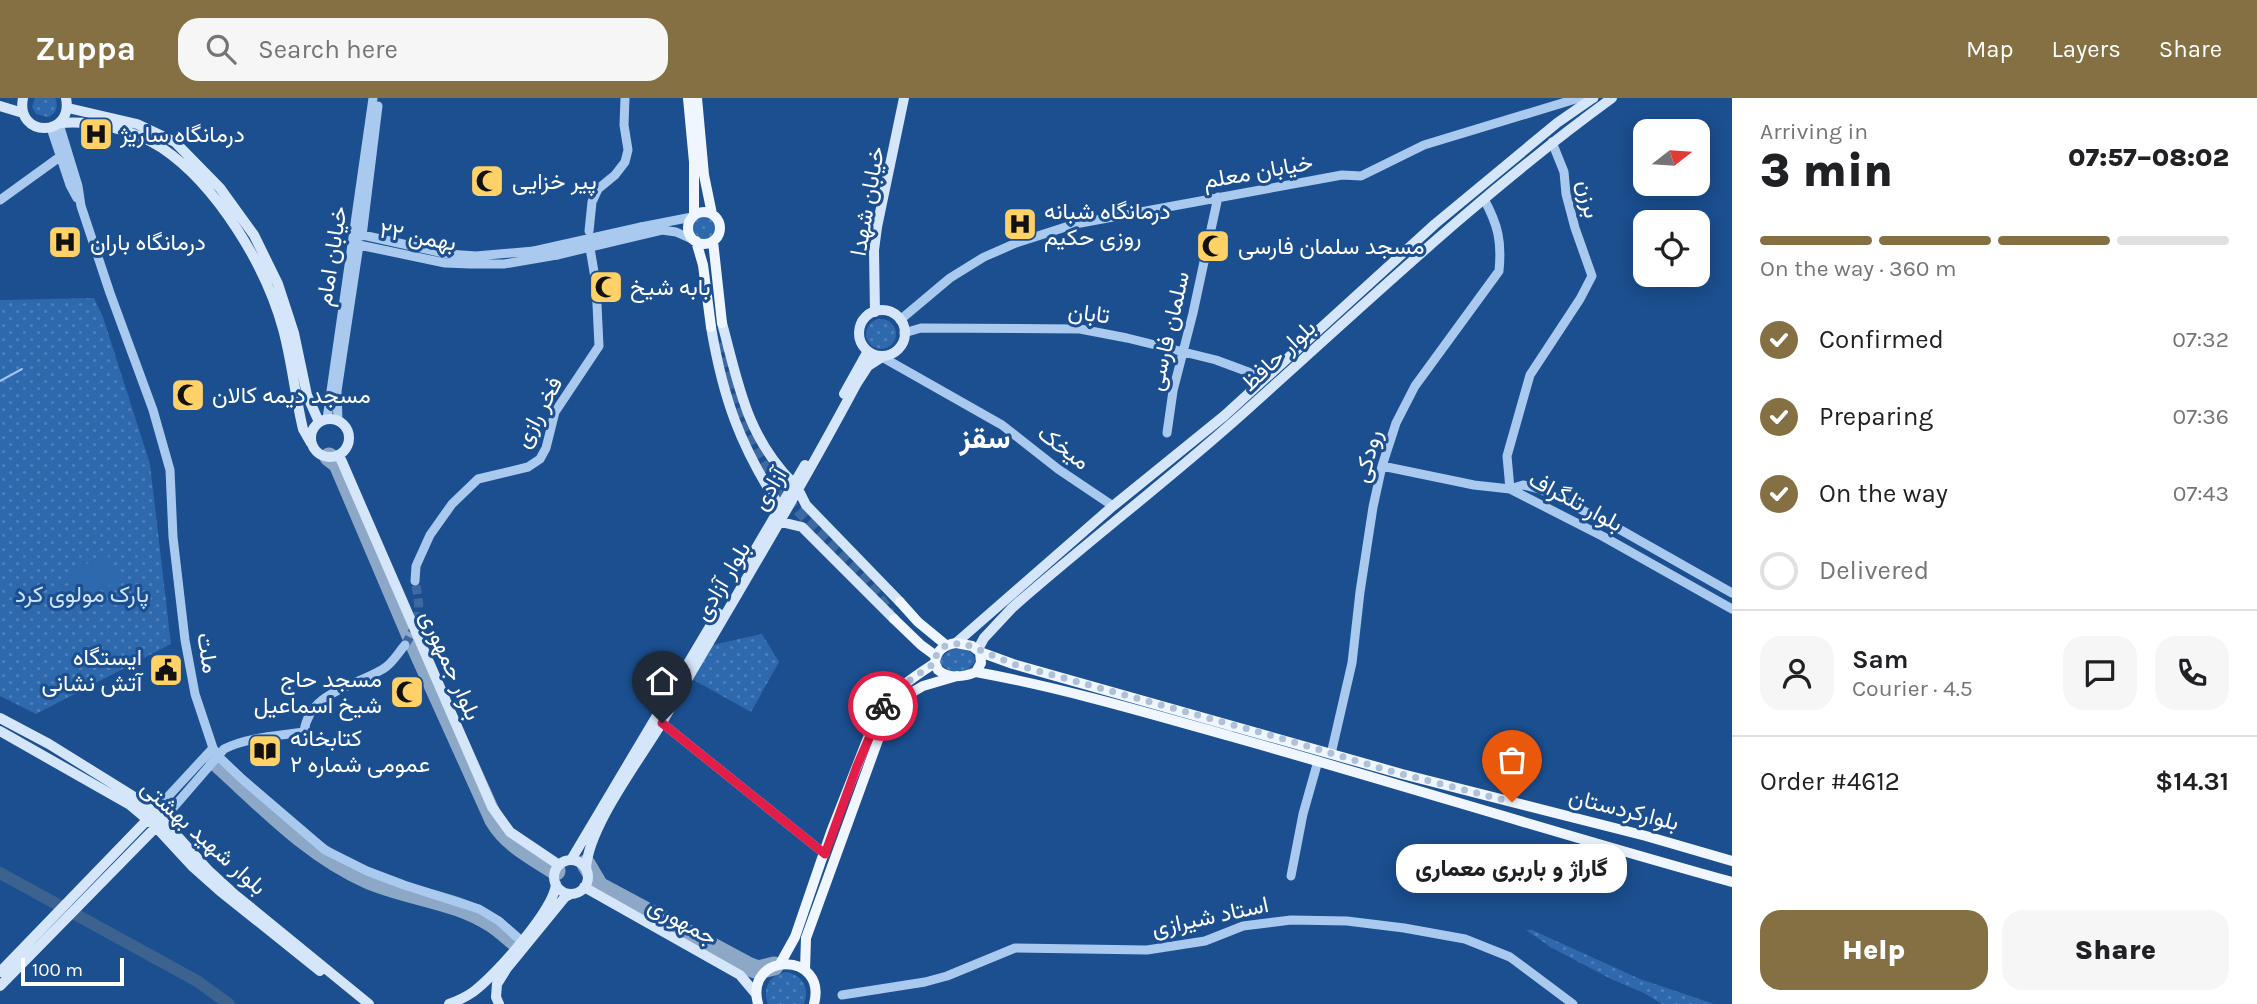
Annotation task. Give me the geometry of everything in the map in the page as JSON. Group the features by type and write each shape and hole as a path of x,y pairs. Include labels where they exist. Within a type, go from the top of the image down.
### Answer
{"main road":[{"path":"23,98 23,113"},
{"path":"688,98 694,162 693,216 689,231 703,265 716,325 756,435 781,471 796,486 806,505 918,622 951,644 979,650 981,663 976,671 923,686 904,697 882,729 806,938 805,970"},
{"name":"خیابان شهدا","path":"875,312 874,250 877,226 904,98"},
{"name":"بلوار حافظ","path":"979,650 984,638 1012,608 1230,425 1558,123 1594,98"},
{"name":"بلوار حافظ","path":"951,644 1224,416 1435,224 1481,194 1612,98"},
{"path":"699,100 705,176 712,214 718,220 720,229 713,241 717,362 737,431 752,464 780,507"},
{"path":"56,125 67,103 137,124 175,142 220,188 254,235 278,284 294,333 307,395 323,421"},
{"path":"0,106 23,113 34,126 97,125 145,139 172,155 208,192 249,250 270,295 283,328 303,429 315,451 324,457 339,455 348,446 347,429 338,421 323,421 312,432 311,443"},
{"path":"693,216 701,212 712,214"},
{"path":"695,241 706,244 713,241"},
{"path":"875,312 889,312 900,320 904,339 896,351 882,357 863,346 859,332 864,319 875,312"},
{"name":"آزادی","path":"571,860 780,507 796,486 859,363 868,351"},
{"name":"بلوار آزادی","path":"586,869 596,835 636,762 781,522 796,486 857,383 869,366 882,357"},
{"name":"بلوار جمهوری","path":"339,455 492,807 510,832 559,865"},
{"path":"781,522 802,527 921,645 935,660 938,670 943,674 957,676"},
{"path":"780,964 795,937 877,715 901,686 951,644"},
{"name":"بلوارکردستان","path":"979,650 1004,661 1331,754 1732,861"},
{"path":"998,676 998,665 1004,661"},
{"name":"بلوارکردستان","path":"976,671 1109,702 1732,882"},
{"name":"بلوار شهید بهشتی","path":"0,718 49,744 136,798 150,816"},
{"name":"بلوار شهید بهشتی","path":"0,732 150,816 225,885 369,1004"},
{"path":"0,986 134,841 150,816"},
{"path":"0,972 134,841 160,824"},
{"name":"بلوار شهید بهشتی","path":"160,824 193,867 360,1004"},
{"path":"499,1004 496,997 497,984 507,968 565,897 571,894 584,887 588,877 586,869 581,863 571,860 559,865 554,875 561,890 571,894"},
{"path":"449,1004 472,992 521,941 550,903 556,884"},
{"name":"جمهوری","path":"584,887 740,975 757,999"},
{"path":"757,999 761,978 766,971 789,963 805,970 816,987 814,1004"}],"street":[{"name":"خیابان امام","path":"323,421 358,240 373,98"},
{"path":"338,421 337,391 379,98"},
{"path":"589,231 592,202 598,189 615,175 625,162 628,150 624,125 625,98"},
{"name":"خیابان معلم","path":"900,320 950,278 984,257 1016,243 1097,218 1342,175 1361,176 1424,145 1579,99 1594,98"},
{"name":"ملت","path":"56,125 61,156 70,185 81,206 153,410 170,471 173,537 185,640 195,694 216,753 242,779 325,850 404,886 479,909 521,941"},
{"name":"ملت","path":"56,125 78,186 81,206"},
{"name":"برزن","path":"1510,489 1507,456 1530,375 1592,276 1566,194 1564,172 1552,142"},
{"path":"0,200 61,156"},
{"name":"رودکی","path":"1331,754 1352,663 1364,560 1382,466 1395,423 1415,386 1499,271 1501,247 1493,216 1481,194"},
{"name":"سلمان فارسی","path":"1167,433 1173,391 1218,197"},
{"name":"۲۲ بهمن","path":"358,240 476,256 534,251 693,216"},
{"name":"۲۲ بهمن","path":"358,240 445,263 470,264 504,264 662,230 676,232 695,241"},
{"name":"فخر رازی","path":"415,581 416,566 430,535 452,504 478,479 528,467 540,459 546,448 555,412 599,346 596,284 590,248"},
{"name":"تابان","path":"904,332 921,328 1080,329 1216,360 1251,373 1262,381"},
{"name":"میخک","path":"882,357 1002,425 1058,469 1113,506"},
{"path":"1382,466 1474,485 1510,489"},
{"name":"بلوار تلگراف","path":"1510,489 1523,485 1540,489 1612,525 1732,593"},
{"name":"بلوار تلگراف","path":"1510,489 1573,520 1732,609"},
{"path":"150,816 216,753 231,746 304,732 312,708 349,684 386,668 405,645"},
{"path":"662,723 825,854"},
{"path":"160,824 216,753"},
{"path":"1291,876 1303,814 1318,761"},
{"name":"استاد شیرازی","path":"842,995 925,982 1015,947 1147,950 1205,942 1243,926 1291,920 1404,928 1465,939 1510,957 1573,1004"}],"green space":[{"path":"35,98 55,98 55,112 48,117 36,114 32,107"},
{"path":"705,215 714,218 717,227 714,236 705,239 696,236 693,227 696,218"},
{"name":"پارک مولوی کرد","path":"94,298 103,317 150,464 171,644 36,714 0,696 0,300"},
{"path":"881,319 892,323 896,334 892,345 881,349 870,345 866,334 870,323"},
{"path":"107,554 120,580 78,600 66,574"},
{"path":"762,634 779,662 751,712 690,678 707,646"},
{"path":"950,650 972,653 975,662 968,670 952,672 941,665 941,658"},
{"path":"1526,930 1532,930 1640,979 1714,1004 1662,1004 1552,948"},
{"path":"786,972 797,976 804,983 804,1004 768,1004 768,983 775,976"}],"waterway":[{"path":"0,381 22,369"},
{"path":"0,873 197,981 229,1004"}],"taxiway":[{"path":"329,457 338,464 415,645 494,820 514,843 556,871"},
{"path":"215,761 287,826 325,856 367,879 479,916 518,944"},
{"path":"586,864 599,886 750,967 758,970 774,966"}],"tunnel":[{"path":"723,342 733,384"},
{"path":"727,380 747,433 775,482 799,512 859,572 890,613"},
{"path":"405,645 418,614 415,581"}],"way so far":[{"path":"883,706 901,686 935,663 936,656 946,645 963,643 1013,664 1303,744 1390,771 1512,802"}],"place":[{"name":"درمانگاه ساریژ","path":"96,134"},
{"name":"پیر خزایی","path":"487,181"},
{"name":"درمانگاه شبانه روزی حکیم","path":"1020,224"},
{"name":"درمانگاه باران","path":"65,242"},
{"name":"مسجد سلمان فارسی","path":"1213,246"},
{"name":"بابه شیخ","path":"606,287"},
{"name":"مسجد دیمه کالان","path":"188,395"},
{"name":"ایستگاه آتش نشانی","path":"166,670"},
{"name":"مسجد حاج شیخ اسماعیل","path":"407,692"},
{"name":"کتابخانه عمومی شماره ۲","path":"265,751"},
{"name":"گاراژ و باربری معماری","path":"1512,802"}],"district":[{"name":"سقز","path":"985,438"}],"route":[{"path":"662,723 825,854 874,722 883,706"}]}
